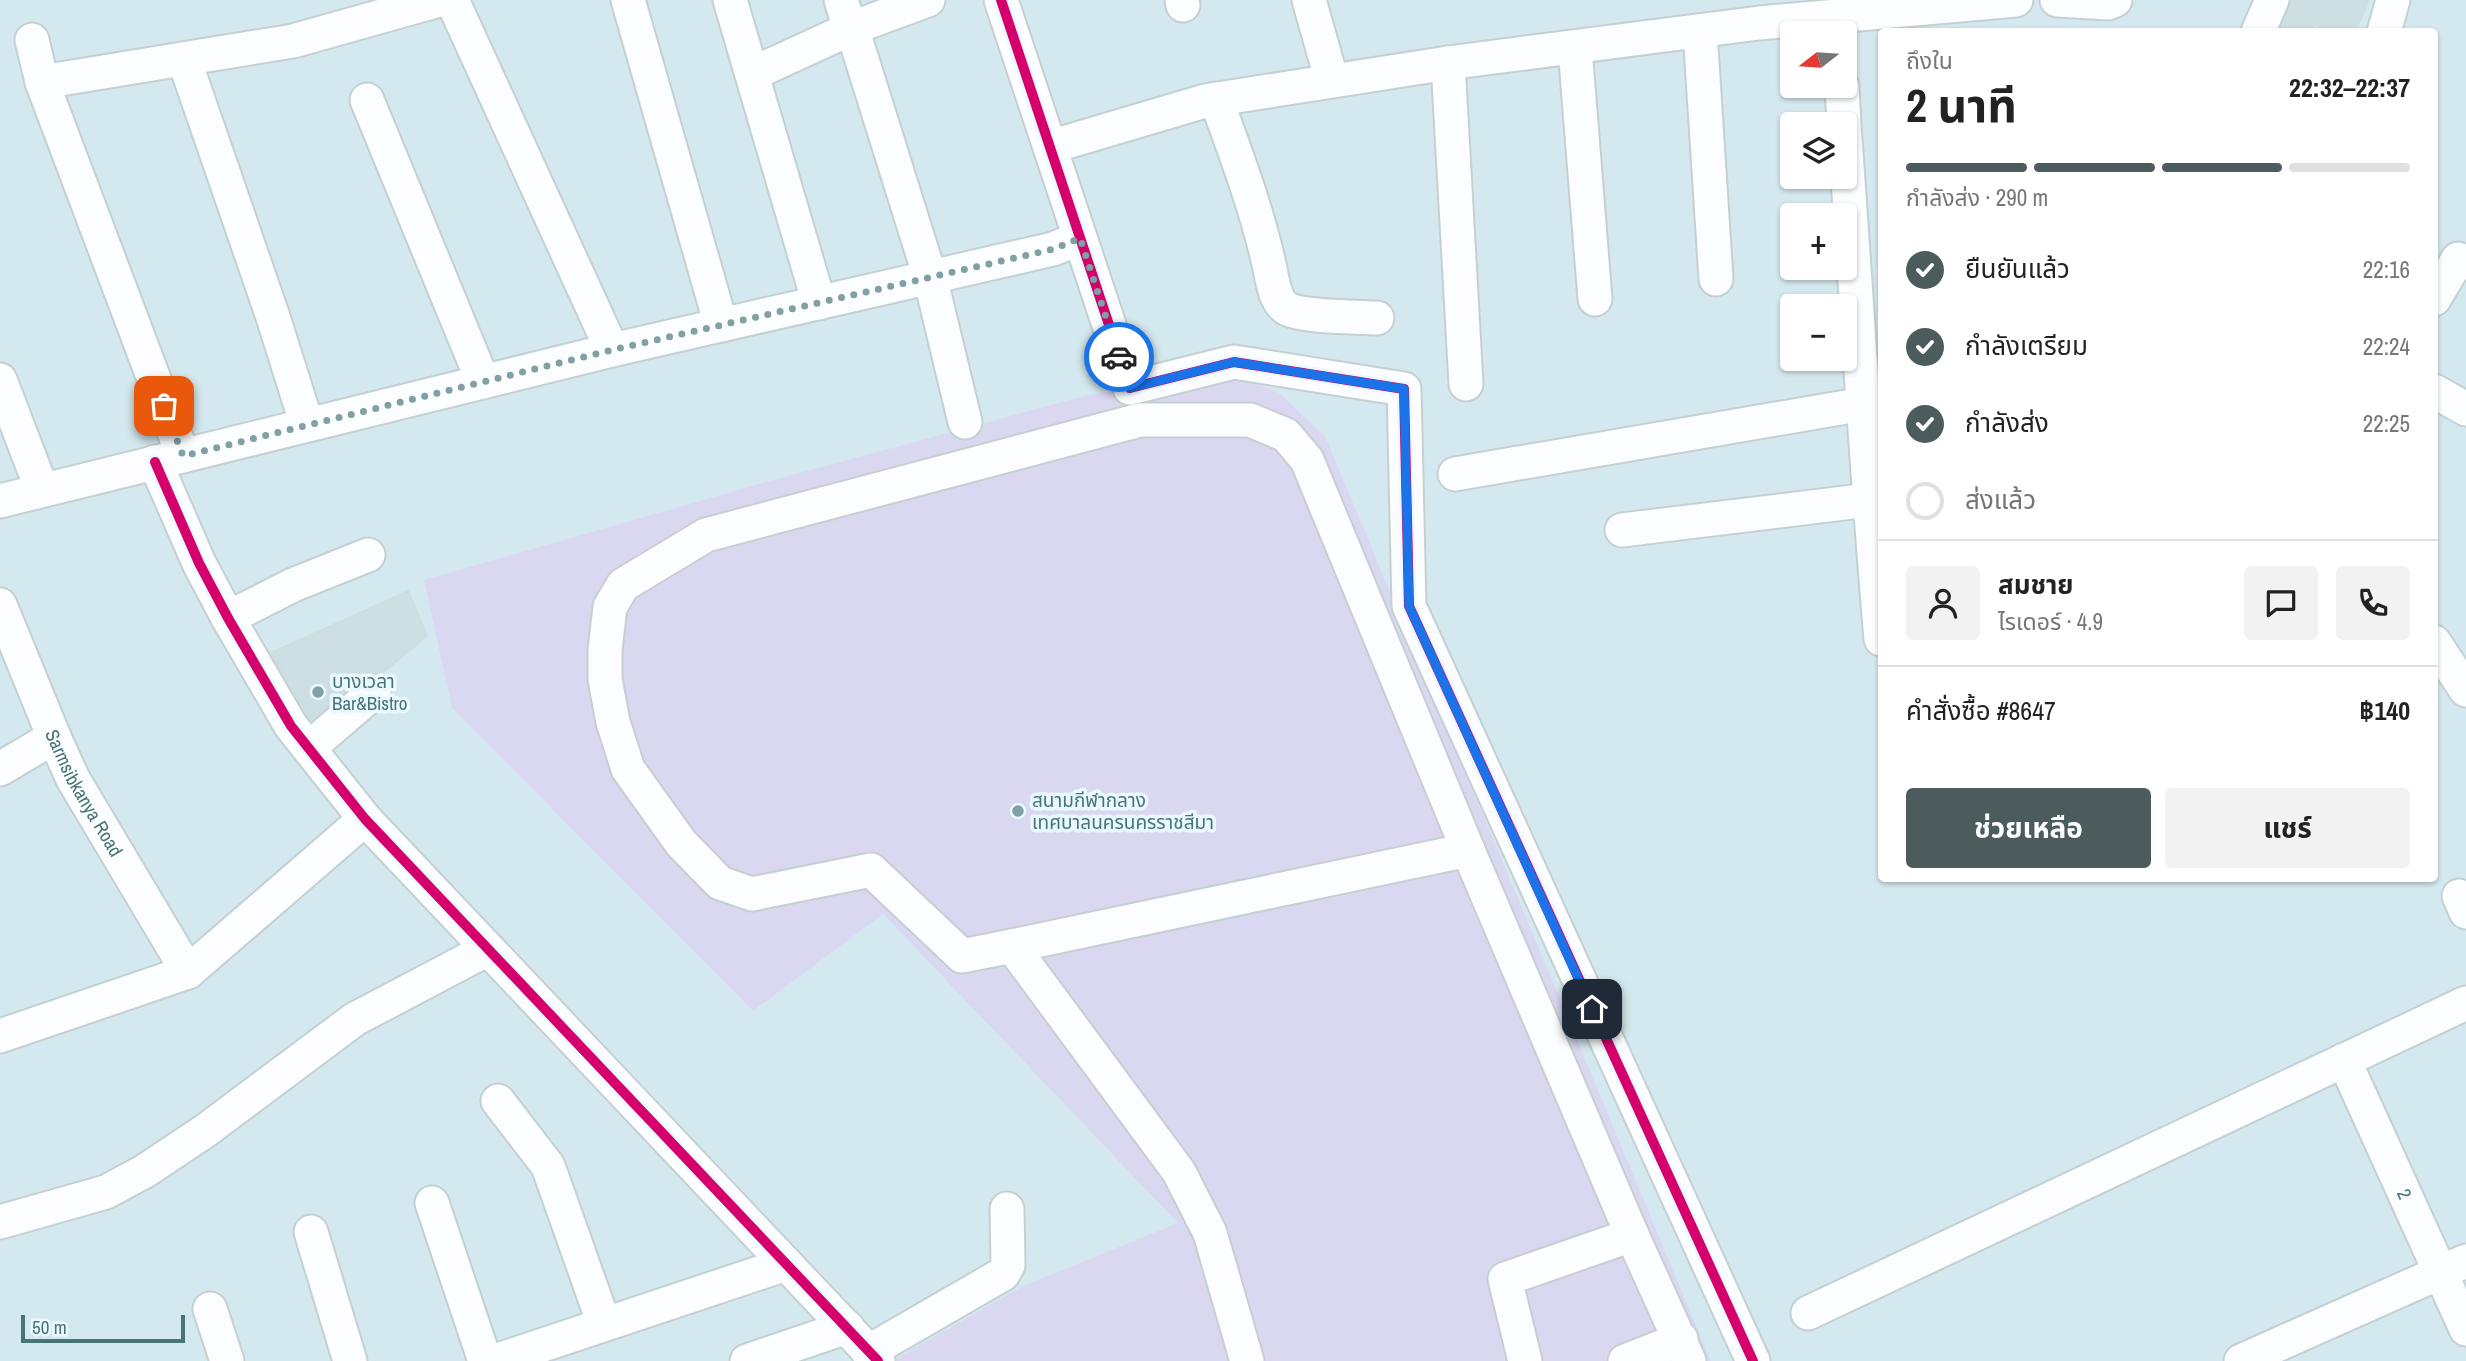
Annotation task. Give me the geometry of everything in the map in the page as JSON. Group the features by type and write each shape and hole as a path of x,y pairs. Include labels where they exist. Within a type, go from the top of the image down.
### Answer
{"street":[{"path":"42,82 293,41 439,0"},
{"path":"452,0 612,350"},
{"path":"628,0 721,325"},
{"path":"730,0 819,303"},
{"path":"752,74 848,19 928,0"},
{"path":"1001,0 1130,388 1234,362 1404,389 1409,606 1753,1361"},
{"path":"1309,0 1332,81"},
{"path":"1857,24 1965,18 2016,0"},
{"path":"2057,0 2108,3 2115,0"},
{"path":"2260,28 2272,0"},
{"path":"2385,28 2393,0"},
{"path":"848,19 930,277 965,422"},
{"path":"1050,147 1216,99 1448,63 1700,31 1780,27"},
{"path":"1700,31 1716,279"},
{"path":"32,40 42,82 169,459 199,563 291,726 365,819 873,1356 1003,1274 1007,1265 1007,1209"},
{"path":"1575,48 1595,299"},
{"path":"184,59 273,317 307,425"},
{"path":"1448,63 1466,384"},
{"path":"1216,99 1260,225 1274,285 1282,305 1288,310 1377,318"},
{"path":"368,100 483,382"},
{"path":"1851,189 1873,402 1869,500 1878,604"},
{"path":"0,501 612,350 1054,249 1080,238"},
{"path":"2438,292 2458,259 2466,263"},
{"path":"0,380 42,490"},
{"path":"2438,393 2466,409"},
{"path":"1455,474 1873,402"},
{"path":"1468,850 962,956 871,870 752,894 720,883 681,843 628,769 613,722 605,679 610,607 623,585 706,535 1140,420 1250,420 1286,435 1307,460 1468,850 1632,1235 1685,1350 1625,1361"},
{"path":"1622,530 1869,500"},
{"path":"228,618 293,584 368,555"},
{"name":"Sarmsibkanya Road","path":"0,605 74,779 188,972"},
{"path":"2438,648 2466,690"},
{"path":"309,748 374,692"},
{"path":"0,769 54,737"},
{"path":"0,1035 188,972 365,819"},
{"path":"1012,946 1179,1172 1210,1233 1247,1361"},
{"path":"0,1222 106,1192 145,1171 205,1131 355,1019 488,948"},
{"path":"1808,1313 2466,1003"},
{"name":"2","path":"2344,1060 2453,1267 2466,1329"},
{"path":"498,1101 548,1166 604,1324"},
{"path":"432,1203 485,1361"},
{"path":"311,1232 350,1361"},
{"path":"1525,1361 1505,1279 1632,1235"},
{"path":"495,1361 786,1264"},
{"path":"2242,1361 2453,1267"},
{"path":"210,1309 227,1361"},
{"path":"747,1361 847,1327"}],"shaded area":[{"path":"0,0 2466,0 2466,1361 0,1361"},
{"name":"สนามกีฬากลาง เทศบาลนครนครราชสีมา","path":"1233,373 1279,393 1325,436 1711,1361 892,1361 1023,1286 1178,1223 883,914 753,1011 452,708 424,580 766,482 1088,395"}],"building":[{"path":"2291,0 2369,0 2357,28 2324,28 2314,24 2312,28 2280,28"},
{"name":"บางเวลา Bar&Bistro","path":"408,591 427,636 381,674 371,673 361,677 311,721 271,653"}],"cycle path":[{"path":"1001,0 1130,388 1234,362 1404,389 1409,606 1753,1361"},
{"path":"155,462 199,563 291,726 365,819 878,1361"}],"way so far":[{"path":"164,406 183,456 612,350 1054,249 1080,238 1119,357"}],"place":[{"name":"บางเวลา Bar&Bistro","path":"318,692"},
{"name":"สนามกีฬากลาง เทศบาลนครนครราชสีมา","path":"1018,811"}],"route":[{"path":"1119,357 1130,388 1234,362 1404,389 1409,606 1592,1009"}]}
